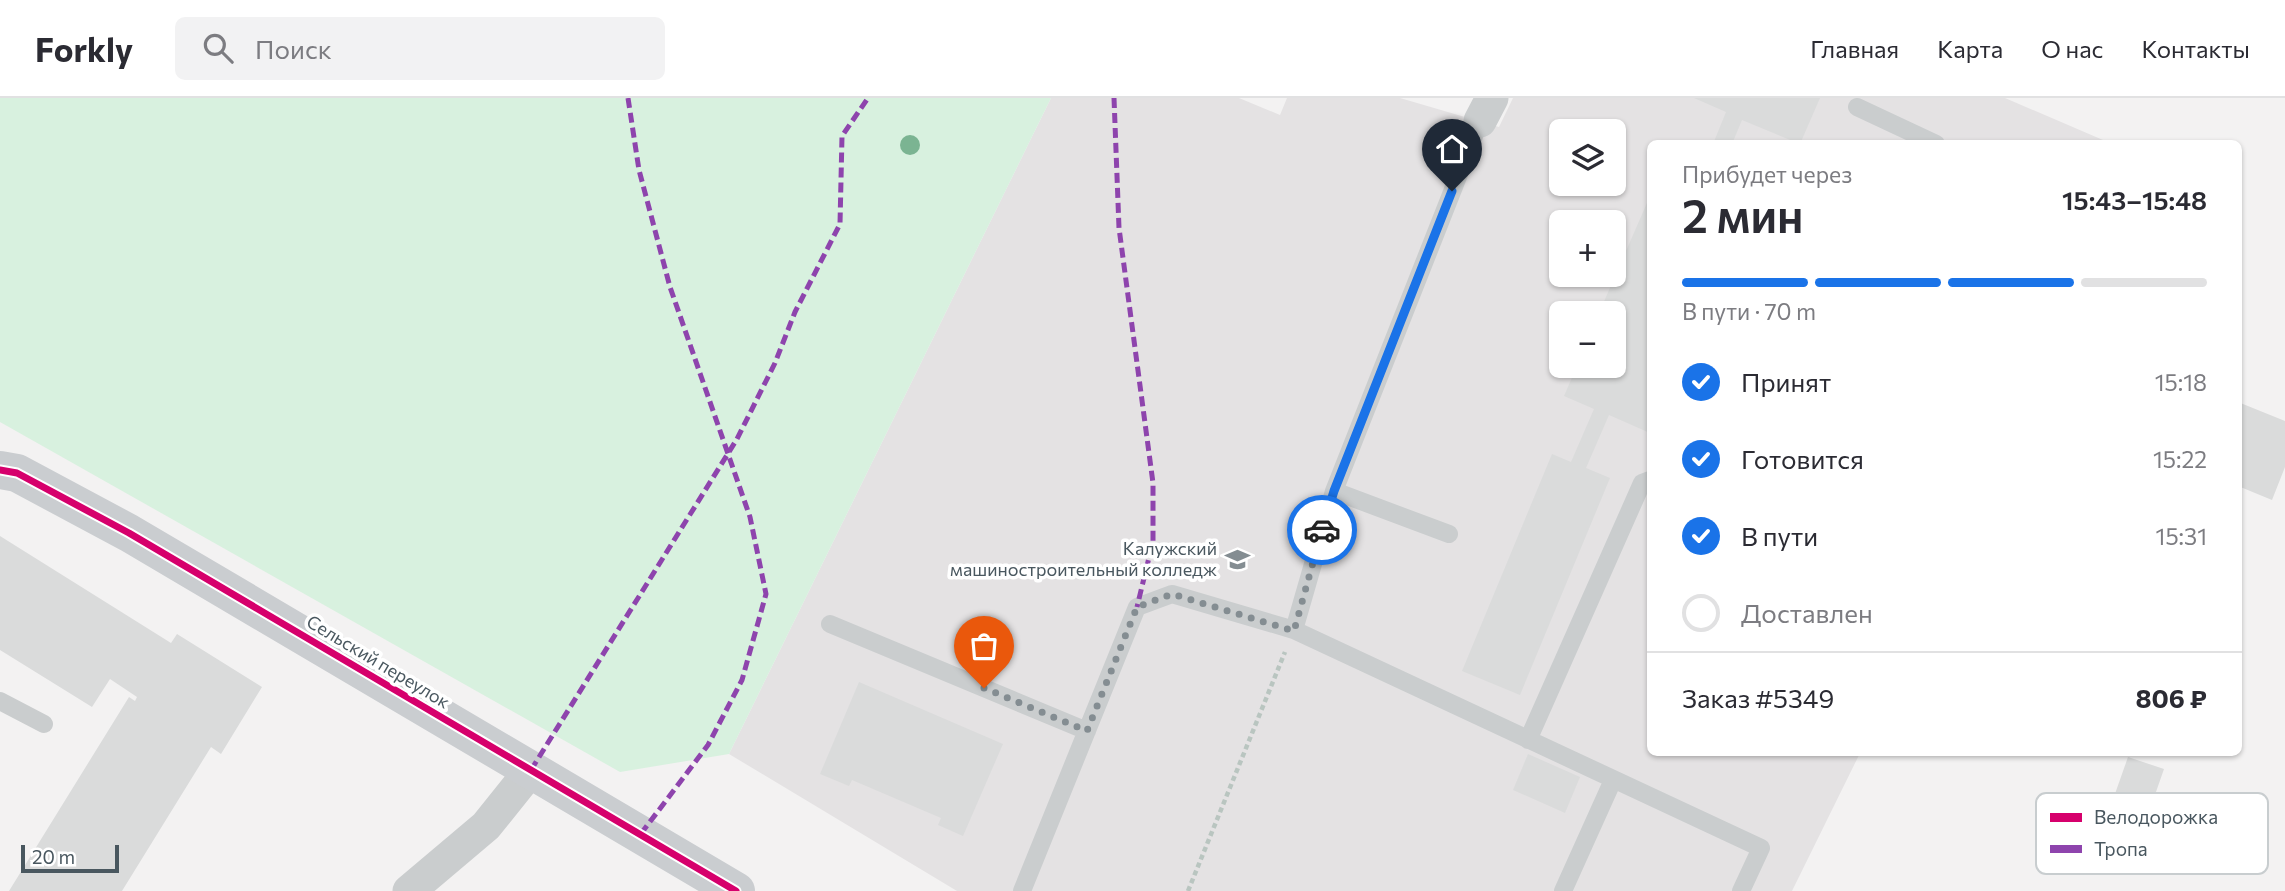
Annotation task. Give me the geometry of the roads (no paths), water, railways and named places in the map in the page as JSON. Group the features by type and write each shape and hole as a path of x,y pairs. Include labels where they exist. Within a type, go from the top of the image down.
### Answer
{"street":[{"name":"Сельский переулок","path":"0,470 17,473 129,533 736,891"},
{"path":"409,891 486,826 531,771"}],"lane":[{"path":"1857,107 1927,140"},
{"path":"1294,631 1334,491 1486,109"},
{"path":"1528,740 1642,483 1647,481"},
{"path":"1334,491 1448,534"},
{"path":"1022,891 1137,607 1172,594 1294,631 1761,848 1741,891"},
{"path":"831,624 1087,731"},
{"path":"0,701 44,724"},
{"path":"1563,891 1613,780"}],"place":[{"name":"Калужский машиностроительный колледж","path":"1237,559"}]}
